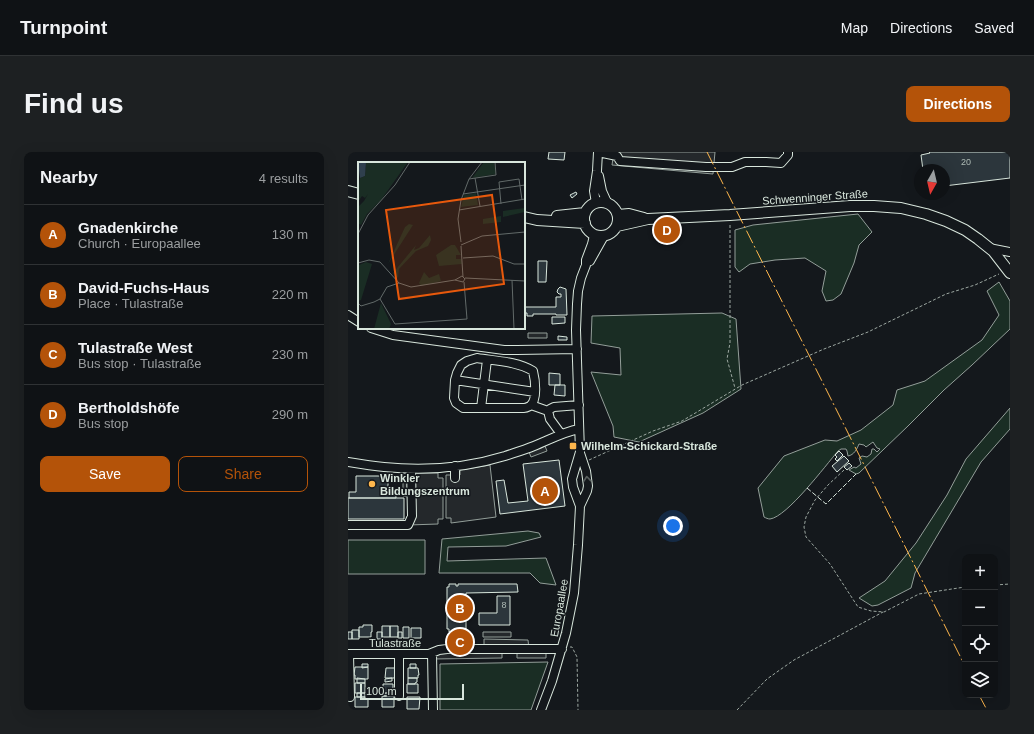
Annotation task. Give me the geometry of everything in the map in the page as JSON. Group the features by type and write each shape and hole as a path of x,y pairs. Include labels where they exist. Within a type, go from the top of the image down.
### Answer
{"main road":[{"path":"348,191 358,194"},
{"path":"607,202 614,207 619,220 612,233 599,235 587,229 585,218 589,207 596,203 607,202"},
{"name":"Schwenninger Straße","path":"617,226 648,219 730,215 850,206 901,208 926,214 965,230 989,248 1009,272"},
{"name":"Schwenninger Straße","path":"618,215 629,214 648,219"},
{"path":"525,217 537,220 585,218"}],"street":[{"path":"596,203 594,192 598,152 617,156 620,161 706,167 732,167 745,162 781,164 788,155 788,152"},
{"path":"597,171 602,191 607,202"},
{"path":"348,462 412,469 475,464 533,447 561,434 579,429 576,330 578,291 581,278 590,261 599,235"},
{"path":"989,248 1010,252"},
{"path":"348,315 358,321"},
{"path":"374,329 393,335 504,350 577,349"},
{"path":"477,358 487,360 518,364 533,370 535,378 535,392 534,400 531,405 524,408 463,408 456,403 454,398 455,380 461,365 467,361 477,358"},
{"path":"481,408 487,360"},
{"path":"455,380 535,392"},
{"path":"548,411 554,407 578,404"},
{"path":"531,405 548,411"},
{"path":"548,411 550,419 561,434"},
{"name":"Europaallee","path":"541,710 562,649 574,593 580,506 588,486 586,471 580,452 579,429"},
{"name":"Europaallee","path":"580,452 572,479 573,487 580,506"},
{"path":"455,466 455,478"},
{"path":"348,525 408,525 412,516 412,469"},
{"name":"Tulastraße","path":"349,654 432,653 447,648 562,649"},
{"path":"432,653 433,710"},
{"path":"349,654 350,697"},
{"path":"399,654 399,696"}],"path":[{"path":"730,215 730,343 727,359 735,389"},
{"path":"583,462 653,431 682,421 735,389 824,349 868,332 946,294 976,285 1009,272"},
{"path":"844,470 815,500 806,516 804,527 806,537 830,564 858,607 871,611 884,612"},
{"path":"998,585 1010,584"},
{"path":"737,710 767,678 794,660 920,594 962,587"},
{"path":"562,649 572,647 577,657 578,710"}],"green space":[{"path":"858,214 872,232 859,245 854,263 841,294 833,300 826,301 822,291 826,271 805,258 775,260 750,264 739,272 735,267 735,230 753,225"},
{"path":"999,282 1010,301 1010,329 944,390 859,473 856,474 849,470 854,467 856,468 861,464 859,458 862,456 867,457 871,454 872,449 877,452 880,449 877,448 873,442 866,447 859,444 854,453 848,456 846,449 841,449 838,451 806,490 786,510 770,519 764,517 758,488 784,456 825,440 837,441 861,430 893,405 897,390 925,381 982,340 999,315 987,291"},
{"path":"722,313 736,319 741,389 703,413 639,442 614,437 613,426 591,372 621,375 620,348 591,343 592,316"},
{"path":"1010,408 1010,429 981,462 915,573 911,588 878,605 872,606 859,598 885,581 916,543 947,495 966,459"},
{"path":"528,531 539,533 541,537 506,546 448,547 447,561 546,558 556,585 540,583 530,573 439,573 442,539"},
{"path":"348,540 425,540 425,574 348,574"},
{"path":"548,662 531,710 440,710 440,664"}],"shaded area":[{"path":"614,152 715,152 713,174 612,165"},
{"path":"528,333 547,333 547,338 528,338"},
{"path":"545,446 547,451 531,457 529,452"},
{"path":"490,465 496,517 451,523 451,518 446,518 446,475 460,475 460,470"},
{"path":"403,473 438,473 438,478 443,478 443,519 438,519 438,524 408,525 408,497 403,496"},
{"path":"483,632 511,632 511,637 483,637"},
{"path":"484,639 528,640 529,649 546,649 546,658 517,658 517,649 502,649 502,658 432,659 439,650 447,649 446,645 457,644 457,648 484,648"}],"building":[{"path":"549,152 565,152 564,160 548,159"},
{"path":"929,152 1010,152 1010,178 950,185 950,164 922,164 921,155 930,153"},
{"path":"576,192 577,194 572,198 570,195"},
{"path":"538,261 547,261 546,282 538,282"},
{"path":"560,287 566,289 567,315 533,314 533,316 527,316 527,313 525,313 525,307 556,307 556,297 561,297 561,294 557,292"},
{"path":"552,317 565,317 565,323 552,324"},
{"path":"558,336 567,337 567,340 558,340"},
{"path":"549,373 560,374 560,385 549,385"},
{"path":"555,385 565,385 565,396 554,395"},
{"path":"839,451 843,455 837,461 835,459 837,457 835,455"},
{"path":"844,456 849,461 837,472 832,466"},
{"path":"559,460 565,506 500,514 496,481 504,480 508,503 528,501 523,464"},
{"path":"849,463 852,466 847,470 844,467"},
{"name":"Winkler Bildungszentrum","path":"356,476 388,476 388,491 396,491 396,498 349,498 349,492 356,492"},
{"path":"348,498 404,498 404,519 348,519"},
{"path":"449,584 456,584 456,586 458,586 458,584 517,584 518,592 466,593 466,632 458,632 457,630 457,632 449,632 449,629 447,629 447,613 450,613 450,609 453,609 453,606 450,606 450,603 447,603 447,587 449,587"},
{"path":"497,596 510,596 510,625 479,625 479,613 497,613"},
{"path":"363,625 372,625 371,637 359,637 359,627 363,627"},
{"path":"382,626 390,626 390,637 382,637"},
{"path":"390,626 398,626 398,637 390,637"},
{"path":"403,627 409,627 409,638 403,638"},
{"path":"411,628 421,628 421,638 411,638"},
{"path":"352,630 359,630 359,639 352,639"},
{"path":"348,632 352,632 352,639 348,639"},
{"path":"377,632 382,632 382,639 377,639"},
{"path":"398,632 402,632 402,638 398,638"},
{"path":"362,664 368,664 368,667 362,668"},
{"path":"410,664 416,664 416,668 410,668"},
{"path":"355,667 368,667 368,679 355,679"},
{"path":"386,668 396,668 395,678 385,678"},
{"path":"408,668 418,668 418,678 408,678"},
{"path":"357,678 365,679 365,683 357,683"},
{"path":"392,678 392,681 385,682 385,679"},
{"path":"408,678 417,678 417,682 415,684 408,684"},
{"path":"355,683 365,683 365,693 355,693"},
{"path":"383,684 393,684 393,693 383,693"},
{"path":"407,684 418,684 418,693 407,693"},
{"path":"357,693 365,693 365,697 357,697"},
{"path":"382,693 390,693 390,696 382,696"},
{"path":"382,696 394,696 394,707 382,707"},
{"path":"355,697 365,697 365,699 368,699 368,707 355,707"},
{"path":"407,697 420,697 419,709 407,709"}],"fence":[{"path":"807,488 826,504 856,474"}],"power":[{"path":"707,152 963,662"},
{"path":"981,698 987,710"}],"place":[{"name":"Bertholdshöfe","path":"667,230"},
{"name":"Wilhelm-Schickard-Straße","path":"573,446"},
{"name":"Winkler Bildungszentrum","path":"372,484"},
{"name":"Gnadenkirche","path":"545,491"},
{"name":"David-Fuchs-Haus","path":"460,608"},
{"name":"Tulastraße West","path":"460,642"}]}
